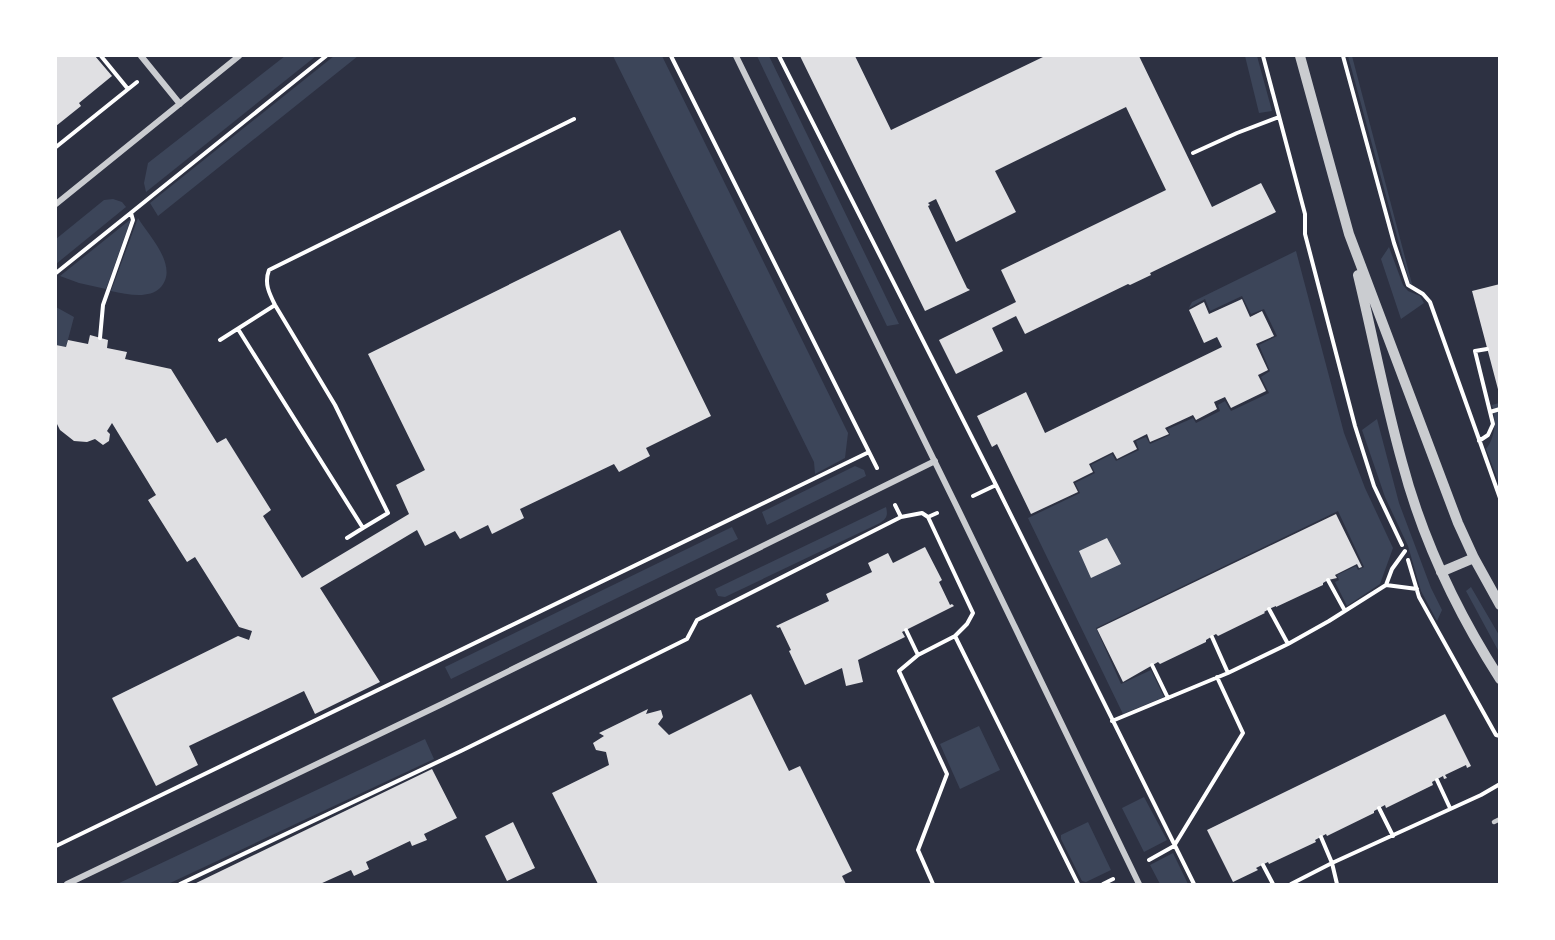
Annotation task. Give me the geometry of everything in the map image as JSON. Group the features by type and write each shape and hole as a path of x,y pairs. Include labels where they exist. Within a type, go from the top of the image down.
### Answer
{"street":[{"path":"141,56 180,104"},
{"path":"56,204 239,56"},
{"path":"736,56 935,461 1139,885"},
{"path":"1300,56 1349,234 1402,464 1441,572 1500,679"},
{"path":"1349,234 1458,523 1500,605"},
{"path":"67,885 935,461"},
{"path":"1441,572 1474,558"}],"lane":[{"path":"1494,822 1500,819"}],"path":[{"path":"101,56 128,89"},
{"path":"56,273 326,56"},
{"path":"671,56 901,518"},
{"path":"779,56 996,485 1194,885"},
{"path":"1343,56 1394,243 1408,285 1423,294 1430,302 1500,498"},
{"path":"56,147 140,79"},
{"path":"1193,153 1279,117"},
{"path":"347,538 388,513 335,405 267,289 268,270 574,118"},
{"path":"100,338 103,305 133,220 130,213"},
{"path":"220,340 275,305"},
{"path":"238,329 363,528"},
{"path":"1479,441 1492,430 1493,424 1474,351 1487,349"},
{"path":"1490,412 1500,409"},
{"path":"56,846 869,452"},
{"path":"928,517 996,485"},
{"path":"180,885 463,750 687,639 697,620 901,518 922,513 928,517 973,613 967,624 955,636 918,655 899,671 947,774 918,850 933,885"},
{"path":"1112,721 1228,673 1288,644 1345,612 1386,585 1392,570 1405,551"},
{"path":"1328,580 1345,612"},
{"path":"1386,585 1417,589"},
{"path":"1269,609 1288,644"},
{"path":"906,630 918,655"},
{"path":"955,636 1078,885"},
{"path":"1212,637 1228,673"},
{"path":"1152,665 1168,698"},
{"path":"1103,885 1174,846 1243,733 1217,677"},
{"path":"1437,780 1450,808"},
{"path":"1291,885 1332,863 1481,795 1500,784"},
{"path":"1379,808 1393,836"},
{"path":"1321,837 1332,863 1337,885"},
{"path":"1263,864 1273,885"}],"shaded area":[{"path":"285,56 316,56 146,192 144,183 148,163"},
{"path":"334,56 358,56 158,216 150,203"},
{"path":"613,56 662,56 848,433 845,458 815,474 814,462"},
{"path":"757,56 769,56 899,324 887,326"},
{"path":"1245,56 1257,56 1272,111 1259,113"},
{"path":"1348,56 1352,56 1412,284 1410,284"},
{"path":"113,199 122,202 126,207 56,264 56,239 104,200"},
{"path":"138,218 165,261 167,271 165,280 158,290 148,294 132,295 111,291"},
{"path":"131,219 106,289 60,276"},
{"path":"1389,247 1403,285 1408,291 1420,296 1424,303 1401,319 1381,259"},
{"path":"1296,251 1344,433 1365,488 1393,548 1380,584 1347,606 1335,582 1339,580 1337,575 1356,566 1358,570 1364,567 1338,511 1096,628 1121,684 1151,670 1164,697 1123,714 1028,518 1080,493 1075,483 1095,473 1091,465 1112,454 1116,461 1139,450 1136,441 1146,437 1150,444 1170,435 1168,429 1193,418 1196,423 1220,411 1218,405 1225,401 1231,411 1269,393 1261,377 1270,371 1259,345 1277,336 1264,309 1251,314 1242,296 1210,311 1205,299 1189,308 1192,302"},
{"path":"56,307 74,317 66,347 56,345"},
{"path":"1499,403 1499,483 1486,449 1492,439 1494,428 1492,405"},
{"path":"1377,419 1399,503 1431,588 1442,610 1437,621 1421,591 1408,546 1385,497 1362,430"},
{"path":"855,466 864,470 866,476 767,525 762,512"},
{"path":"886,507 886,516 880,523 725,597 718,596 715,589"},
{"path":"732,527 738,539 451,679 445,667"},
{"path":"1471,587 1499,635 1499,652 1466,591"},
{"path":"979,726 1000,770 960,789 940,744"},
{"path":"425,739 434,759 168,884 117,884"},
{"path":"1144,797 1167,840 1144,852 1122,808"},
{"path":"1088,822 1111,870 1086,882 1082,881 1061,835"},
{"path":"1173,853 1188,884 1160,884 1150,865"}],"building":[{"path":"56,56 95,56 112,76 79,103 81,106 56,126"},
{"path":"800,56 855,56 891,130 1045,56 1139,56 1212,207 1261,183 1276,212 1150,273 1151,275 1025,334 1016,316 992,328 1003,351 956,374 939,340 1016,302 1001,270 1166,190 1126,107 995,171 1016,212 956,242 936,199 928,203 967,288 970,290 925,311"},
{"path":"620,230 711,416 646,448 650,456 619,472 614,464 520,509 524,518 492,534 488,525 460,539 455,531 425,546 417,530 320,588 380,682 315,714 304,691 189,746 198,765 156,786 112,698 238,636 249,640 252,631 239,627 195,557 187,562 148,500 156,495 112,423 107,431 110,434 109,441 103,445 95,439 87,442 74,441 60,430 56,422 56,345 66,347 68,340 88,344 90,335 108,340 107,348 127,352 125,359 171,369 217,443 226,438 271,510 263,516 302,578 409,514 396,485 425,470 368,354"},
{"path":"1500,284 1500,393 1499,393 1472,291"},
{"path":"1242,299 1250,317 1262,311 1274,336 1256,344 1268,370 1258,375 1266,391 1231,408 1225,397 1214,402 1217,409 1196,420 1193,415 1165,428 1169,434 1150,442 1147,434 1133,441 1137,449 1117,459 1113,452 1089,464 1093,472 1073,482 1078,492 1031,514 997,444 992,447 977,416 1026,392 1045,433 1222,347 1217,337 1204,343 1189,310 1204,302 1209,314"},
{"path":"1336,514 1362,567 1359,568 1357,564 1335,575 1337,578 1328,580 1323,585 1269,609 1218,636 1216,634 1206,642 1160,664 1158,662 1123,682 1097,629"},
{"path":"1107,538 1121,564 1091,578 1079,551"},
{"path":"925,547 942,580 939,582 950,605 954,606 902,632 905,637 858,660 863,682 846,686 842,668 805,685 780,627 776,626 829,601 826,594 872,572 868,563 888,553 893,563"},
{"path":"751,694 789,771 800,766 852,871 842,876 846,884 598,884 552,793 609,765 606,752 596,750 593,743 604,736 599,733 648,709 646,714 661,710 663,717 658,724 669,735"},
{"path":"1445,714 1471,766 1467,768 1466,765 1445,775 1447,778 1444,779 1443,776 1432,782 1433,785 1386,808 1385,805 1374,813 1327,836 1326,834 1315,840 1316,842 1269,864 1268,862 1256,868 1258,870 1233,882 1207,830"},
{"path":"432,769 457,818 424,834 427,840 412,846 410,841 366,862 369,869 354,876 351,870 320,884 194,884"},
{"path":"513,822 535,868 507,881 485,836"}]}
